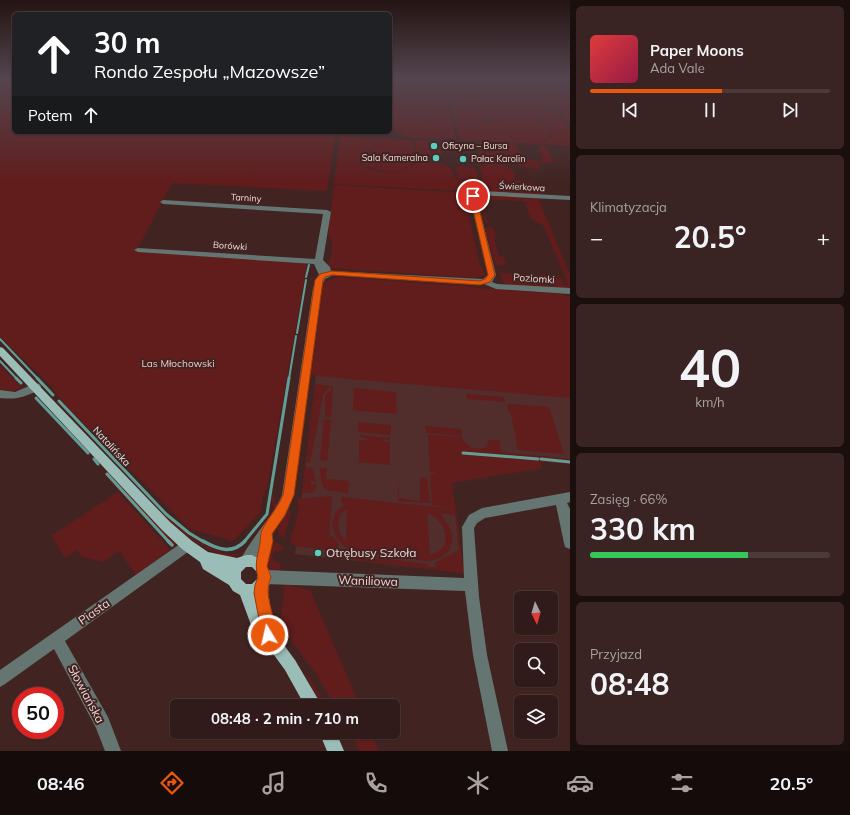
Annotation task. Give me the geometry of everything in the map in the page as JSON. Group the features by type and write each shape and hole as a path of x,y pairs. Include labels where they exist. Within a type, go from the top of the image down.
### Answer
{"main road":[{"name":"Natalińska","path":"0,350 160,520 187,546 206,558 243,563"},
{"name":"Natalińska","path":"206,558 208,564 234,580"},
{"path":"262,576 254,590 245,591 239,588 234,580 234,572 243,563 255,562 262,576 260,593 269,628 268,635"},
{"path":"245,591 257,625 262,632 268,635 302,684 310,699"},
{"path":"330,739 336,751"}],"street":[{"name":"Świerkowa","path":"464,192 570,198"},
{"path":"472,193 492,275 490,279 485,282"},
{"name":"Tarniny","path":"163,202 327,212 320,262"},
{"name":"Borówki","path":"138,250 320,262"},
{"path":"243,563 281,512 288,495 317,288 320,278 328,274 327,270 320,262"},
{"name":"Poziomki","path":"328,274 485,282 496,286 570,291"},
{"path":"0,394 16,396 36,387"},
{"path":"500,751 480,655 472,585 468,531 470,522 482,513 565,498 564,509 570,543"},
{"path":"262,576 267,541 266,533"},
{"name":"Piasta","path":"0,679 187,546"},
{"name":"Waniliowa","path":"262,576 472,585"},
{"name":"Słowiańska","path":"56,639 102,723 113,751"}],"shaded area":[{"path":"316,375 570,396 570,459 539,456 542,468 452,483 464,573 295,554"}],"green space":[{"name":"Las Młochowski","path":"0,113 12,113 12,134 336,134 327,191 172,183 137,250 312,264 307,265 267,489 264,493 260,513 233,541 190,529 66,406 50,385 0,337"},
{"path":"392,113 450,113 453,125 444,126 453,126 456,138 410,138 392,129","holes":["405,114 424,114 417,116 423,120 441,126 432,124"]},
{"path":"453,113 486,113 486,116 490,121 453,115"},
{"path":"487,113 543,113 537,116 540,121 519,118 493,122"},
{"path":"544,113 559,113 570,131 570,146 538,144 552,138 551,129 539,117"},
{"path":"562,113 570,113 570,124"},
{"path":"453,116 469,117 489,122 473,127 456,125"},
{"path":"518,118 539,122 546,126 549,129 550,137 536,144 529,144 528,141 528,144 523,143 509,135 476,128 479,125"},
{"path":"456,126 471,127 499,133 515,139 520,143 459,139"},
{"path":"340,136 378,139 378,145 371,148 359,160 361,166 380,172 393,173 406,169 423,159 450,166 454,177 466,183 466,185 462,185 463,191 334,184"},
{"path":"378,138 412,140 414,149 421,159 401,171 388,173 362,165 361,160 373,148 380,145"},
{"path":"414,140 436,141 428,141 429,150 436,151 441,149 442,155 422,154 416,150"},
{"path":"481,143 516,144 520,153 517,156 485,159 478,151 493,152 489,144"},
{"path":"539,146 550,146 546,147 552,158 558,159 549,159 559,161 540,164 542,158 548,158 542,157"},
{"path":"515,157 515,159 537,160 541,170 517,166 519,164 515,160 517,164 503,161 503,158"},
{"path":"485,161 502,164 511,168 516,174 512,174 514,175 515,179 496,187 473,188 473,184 483,179 480,168"},
{"path":"459,166 475,168 479,177 471,181 459,178 455,169"},
{"path":"519,180 540,185 542,187 537,188 539,192 544,194 476,192 475,190 498,187 510,181"},
{"path":"334,185 466,193 464,196 480,265 484,271 484,275 475,278 331,268 328,265 331,258 332,245 328,234"},
{"path":"482,195 524,197 520,201 488,199 483,204 487,220 492,221 486,223 478,197"},
{"path":"525,197 538,198 570,275 570,290 508,286 502,281 499,270 502,273 517,274 532,282 541,275 557,276 558,278 562,279 564,285 568,285 544,226 531,219 525,204 528,204 527,202 521,201"},
{"path":"485,227 493,227 496,238 494,238 499,256 504,257 506,266 495,265"},
{"path":"338,277 561,294 570,297 570,398 316,376 311,374 314,354 316,353 315,347 323,286 325,282"},
{"path":"0,365 22,387 12,392 0,389"},
{"path":"315,384 330,386 323,395 310,463 306,462"},
{"path":"331,386 333,386 331,417 325,416 325,395 331,390"},
{"path":"354,388 396,392 397,414 353,410"},
{"path":"466,394 503,397 505,402 467,399"},
{"path":"507,404 549,407 564,454 518,450 511,413 509,413"},
{"path":"324,419 331,420 327,461 320,460"},
{"path":"359,422 391,425 391,435 358,432"},
{"path":"425,426 461,429 462,436 426,433"},
{"path":"360,435 390,438 390,440 382,439 382,441 390,442 390,465 359,462 359,440 367,440 367,438 360,437"},
{"path":"428,435 462,437 466,444 472,448 479,449 486,447 489,440 499,440 501,452 570,459 570,464 541,462 542,468 452,483 464,573 328,557 328,550 296,546 290,543 298,515 297,499 332,496 329,537 333,536 339,545 332,551 331,557 347,558 347,554 428,564 428,567 436,567 435,563 459,550 455,515 439,513 450,528 452,542 450,549 445,554 438,559 428,561 359,553 344,546 337,539 332,524 335,513 345,504 341,503 341,497 454,509 432,505 430,474 436,473 430,471","holes":["347,509 346,540 345,540 340,532 338,524 340,516","427,513 439,522 445,534 443,547 438,552 430,555"]},
{"path":"305,466 313,469 316,482 311,480 311,485 317,485 312,493 302,493"},
{"path":"320,468 327,468 326,479 349,481 348,493 326,490 321,482"},
{"path":"108,471 174,542 175,547 172,547 104,474"},
{"path":"398,477 399,498 420,501 420,478 427,477 430,503 398,501"},
{"path":"273,488 273,499 279,506 255,542 246,551 237,556 227,556 203,546 180,531 164,517 165,516 192,537 204,544 227,554 237,554 248,548 259,529 274,510 271,499"},
{"path":"118,492 170,550 136,575 119,551 103,562 82,557 77,550 65,558 51,536"},
{"path":"288,509 291,512 284,539 278,533 277,529"},
{"path":"276,542 283,546 282,551 274,552 272,556 274,561 281,563 279,574 270,571 267,562 270,546"},
{"path":"285,582 291,583 291,586 310,590 357,699 331,699 317,675 287,635 284,636 280,623"},
{"path":"307,674 323,699 318,699 306,675"},
{"path":"354,739 374,739 379,751 359,751"}],"waterway":[{"path":"306,277 309,265"},
{"path":"297,333 306,280"},
{"path":"289,379 296,336"},
{"path":"0,339 38,379"},
{"path":"0,361 17,379"},
{"path":"37,378 53,395"},
{"path":"244,541 267,514 289,378"},
{"path":"17,379 21,383"},
{"path":"36,398 88,453"},
{"path":"59,401 166,514 189,533 204,542"},
{"path":"463,453 538,459"},
{"path":"94,459 98,464"},
{"path":"541,459 570,462"},
{"path":"107,474 169,542"},
{"path":"203,541 224,549 235,548 244,541"},
{"path":"169,542 172,545"}],"place":[{"name":"Oficyna – Bursa","path":"434,146"},
{"name":"Sala Kameralna","path":"436,158"},
{"name":"Pałac Karolin","path":"463,159"},
{"name":"Otrębusy Szkoła","path":"318,553"}],"route":[{"path":"268,635 269,628 260,593 261,585 265,577 261,566 267,541 266,533 281,512 288,495 319,280 323,275 332,273 480,283 488,281 492,275 473,196"}]}
